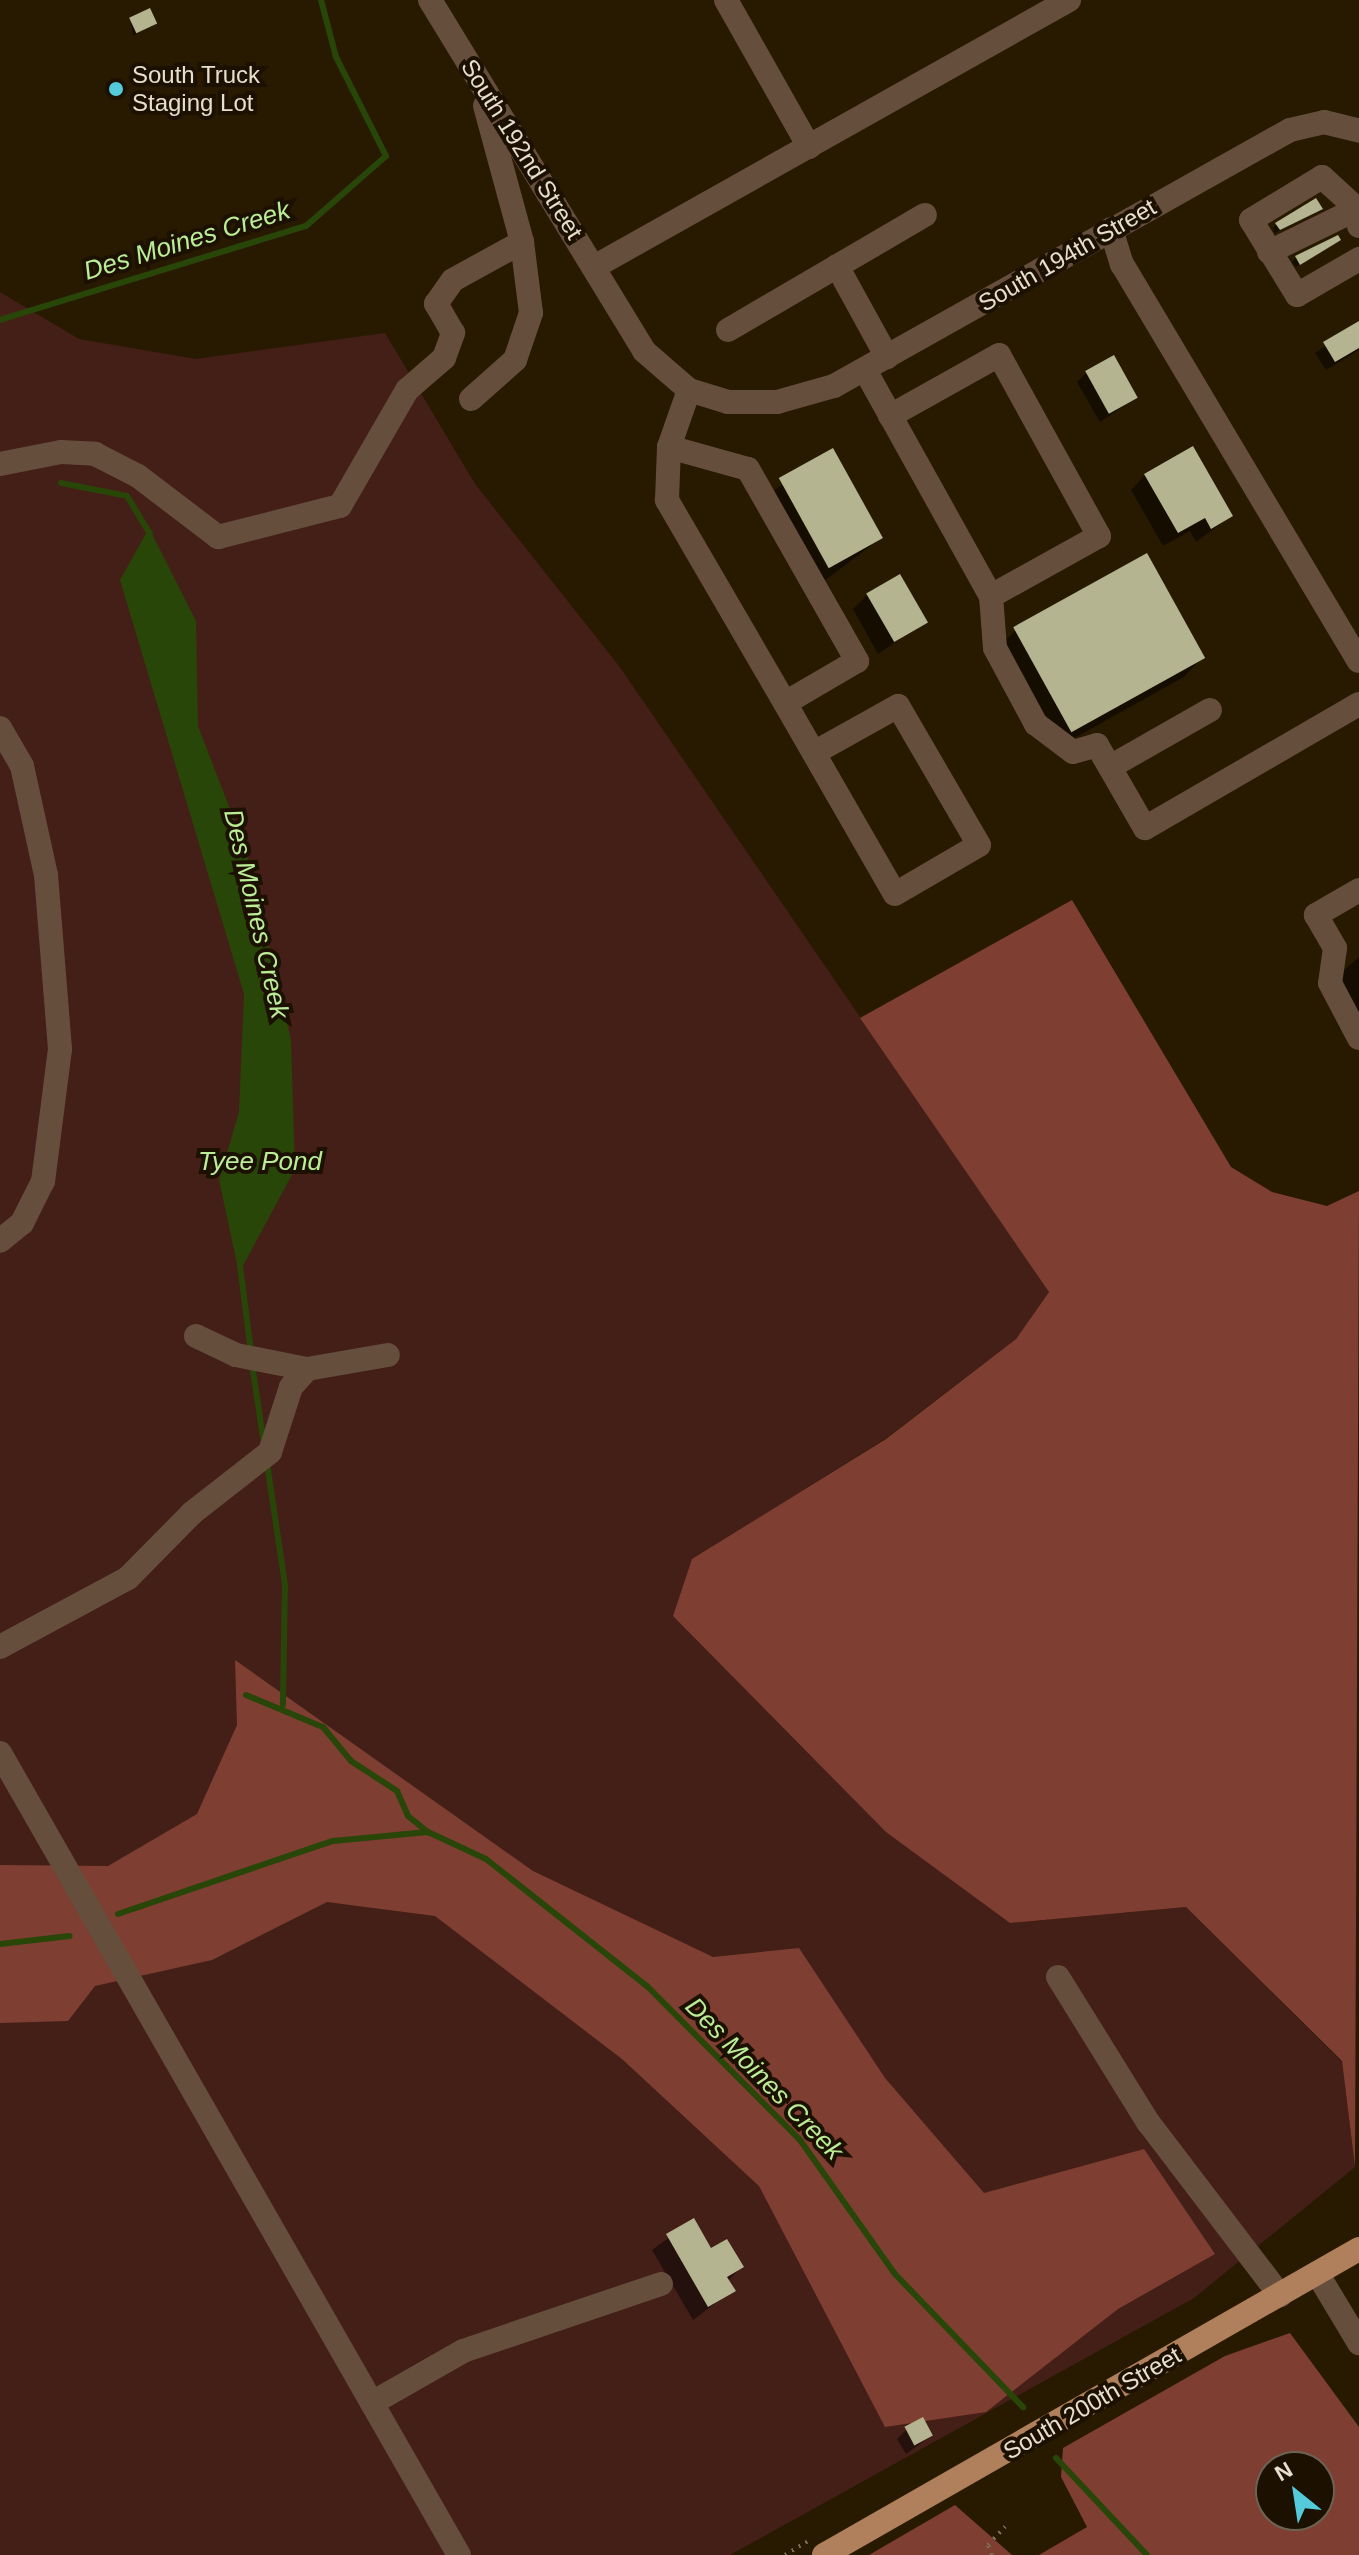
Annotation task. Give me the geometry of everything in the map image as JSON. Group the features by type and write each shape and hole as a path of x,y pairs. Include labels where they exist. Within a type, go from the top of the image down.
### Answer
{"main road":[{"name":"South 200th Street","path":"824,2555 1359,2249"}],"street":[{"name":"South 192nd Street","path":"430,0 656,368 689,390"},
{"path":"726,0 809,147"},
{"path":"594,267 809,147 1035,8 1069,0"},
{"path":"471,399 515,360 531,313 522,242 473,69"},
{"name":"South 194th Street","path":"689,390 728,402 777,402 865,370 1290,130 1324,122 1359,131"},
{"path":"1269,252 1358,214 1328,179 1318,178 1251,220 1269,252 1297,295 1359,259"},
{"path":"728,330 925,215"},
{"path":"1111,229 1122,264 1359,661"},
{"path":"0,464 61,452 95,454 138,476 218,537 340,506 407,390 444,358 453,333 436,304 453,280 522,242"},
{"path":"837,266 887,357"},
{"path":"890,416 999,355 1099,536 991,596"},
{"path":"865,370 991,596 995,648 1036,724 1073,752 1097,745 1145,828 1359,704"},
{"path":"689,390 669,447 667,500 895,894 979,845 898,706 814,753"},
{"path":"669,447 748,469 857,661 785,703"},
{"path":"1110,767 1210,710"},
{"path":"0,728 22,766 46,875 60,1049 43,1181 22,1223 0,1241"},
{"path":"1359,890 1316,915 1335,948 1330,983 1359,1038"},
{"path":"196,1336 236,1355 307,1369 388,1355"},
{"path":"0,1647 128,1578 192,1513 270,1452 291,1387 307,1369"},
{"path":"0,1753 459,2555"},
{"path":"1058,1977 1148,2122 1280,2295"},
{"path":"1317,2273 1359,2343"},
{"path":"372,2403 463,2351 661,2284"}],"path":[{"path":"992,2555 988,2545 1005,2527"}],"shaded area":[{"path":"0,292 79,339 196,359 385,333 475,484 619,666 1049,1292 1016,1339 885,1439 693,1559 1010,1923 1186,1907 1342,2062 1355,2167 1194,2298 730,2555 0,2555"},
{"path":"1072,900 1231,1167 1272,1192 1327,1206 1359,1191 1355,2167 1342,2061 1186,1907 1010,1923 886,1832 673,1616 692,1559 886,1439 1016,1339 1049,1292 860,1018"},
{"path":"235,1660 533,1871 713,1957 799,1948 885,2078 984,2193 1144,2149 1215,2254 1118,2309 986,2412 885,2427 759,2186 622,2059 435,1916 327,1902 212,1960 95,1986 68,2021 0,2023 0,1865 108,1866 197,1814 237,1725"},
{"path":"1290,2333 1359,2427 1359,2555 1039,2555 1087,2527 1061,2477 1063,2448 1225,2356"},
{"path":"955,2505 1012,2555 869,2555"}],"water":[{"name":"Tyee Pond","path":"149,528 196,621 198,726 246,851 291,1040 295,1169 239,1273 219,1180 239,1112 244,994 120,580"}],"building":[{"path":"150,8 157,23 136,33 129,18"},
{"path":"1316,198 1323,209 1280,230 1275,223"},
{"path":"1338,235 1341,240 1300,265 1295,256"},
{"path":"1359,321 1359,348 1335,362 1323,342"},
{"path":"1114,355 1138,398 1109,414 1085,371"},
{"path":"1193,446 1233,516 1211,529 1205,518 1178,533 1144,474"},
{"path":"833,448 883,538 829,568 779,478"},
{"path":"1147,553 1205,658 1071,732 1013,627"},
{"path":"900,574 928,622 894,642 866,594"},
{"path":"694,2218 711,2248 727,2239 744,2267 727,2277 736,2291 708,2307 666,2234"},
{"path":"923,2417 933,2436 914,2445 904,2427"}],"waterway":[{"name":"Des Moines Creek","path":"0,320 306,226 386,156 336,57 321,0"},
{"name":"Des Moines Creek","path":"61,483 127,496 150,534"},
{"name":"Des Moines Creek","path":"240,1265 251,1352"},
{"name":"Des Moines Creek","path":"252,1364 264,1444"},
{"name":"Des Moines Creek","path":"267,1463 285,1585 283,1705"},
{"name":"Des Moines Creek","path":"246,1695 323,1727 351,1761 397,1791 408,1816 428,1832 486,1859 647,1986 800,2140 895,2274 1023,2407"},
{"name":"Des Moines Creek","path":"118,1914 333,1841 428,1832"},
{"name":"Des Moines Creek","path":"0,1944 70,1936"},
{"name":"Des Moines Creek","path":"1056,2458 1147,2555"}],"place":[{"name":"South Truck Staging Lot","path":"116,89"}]}
